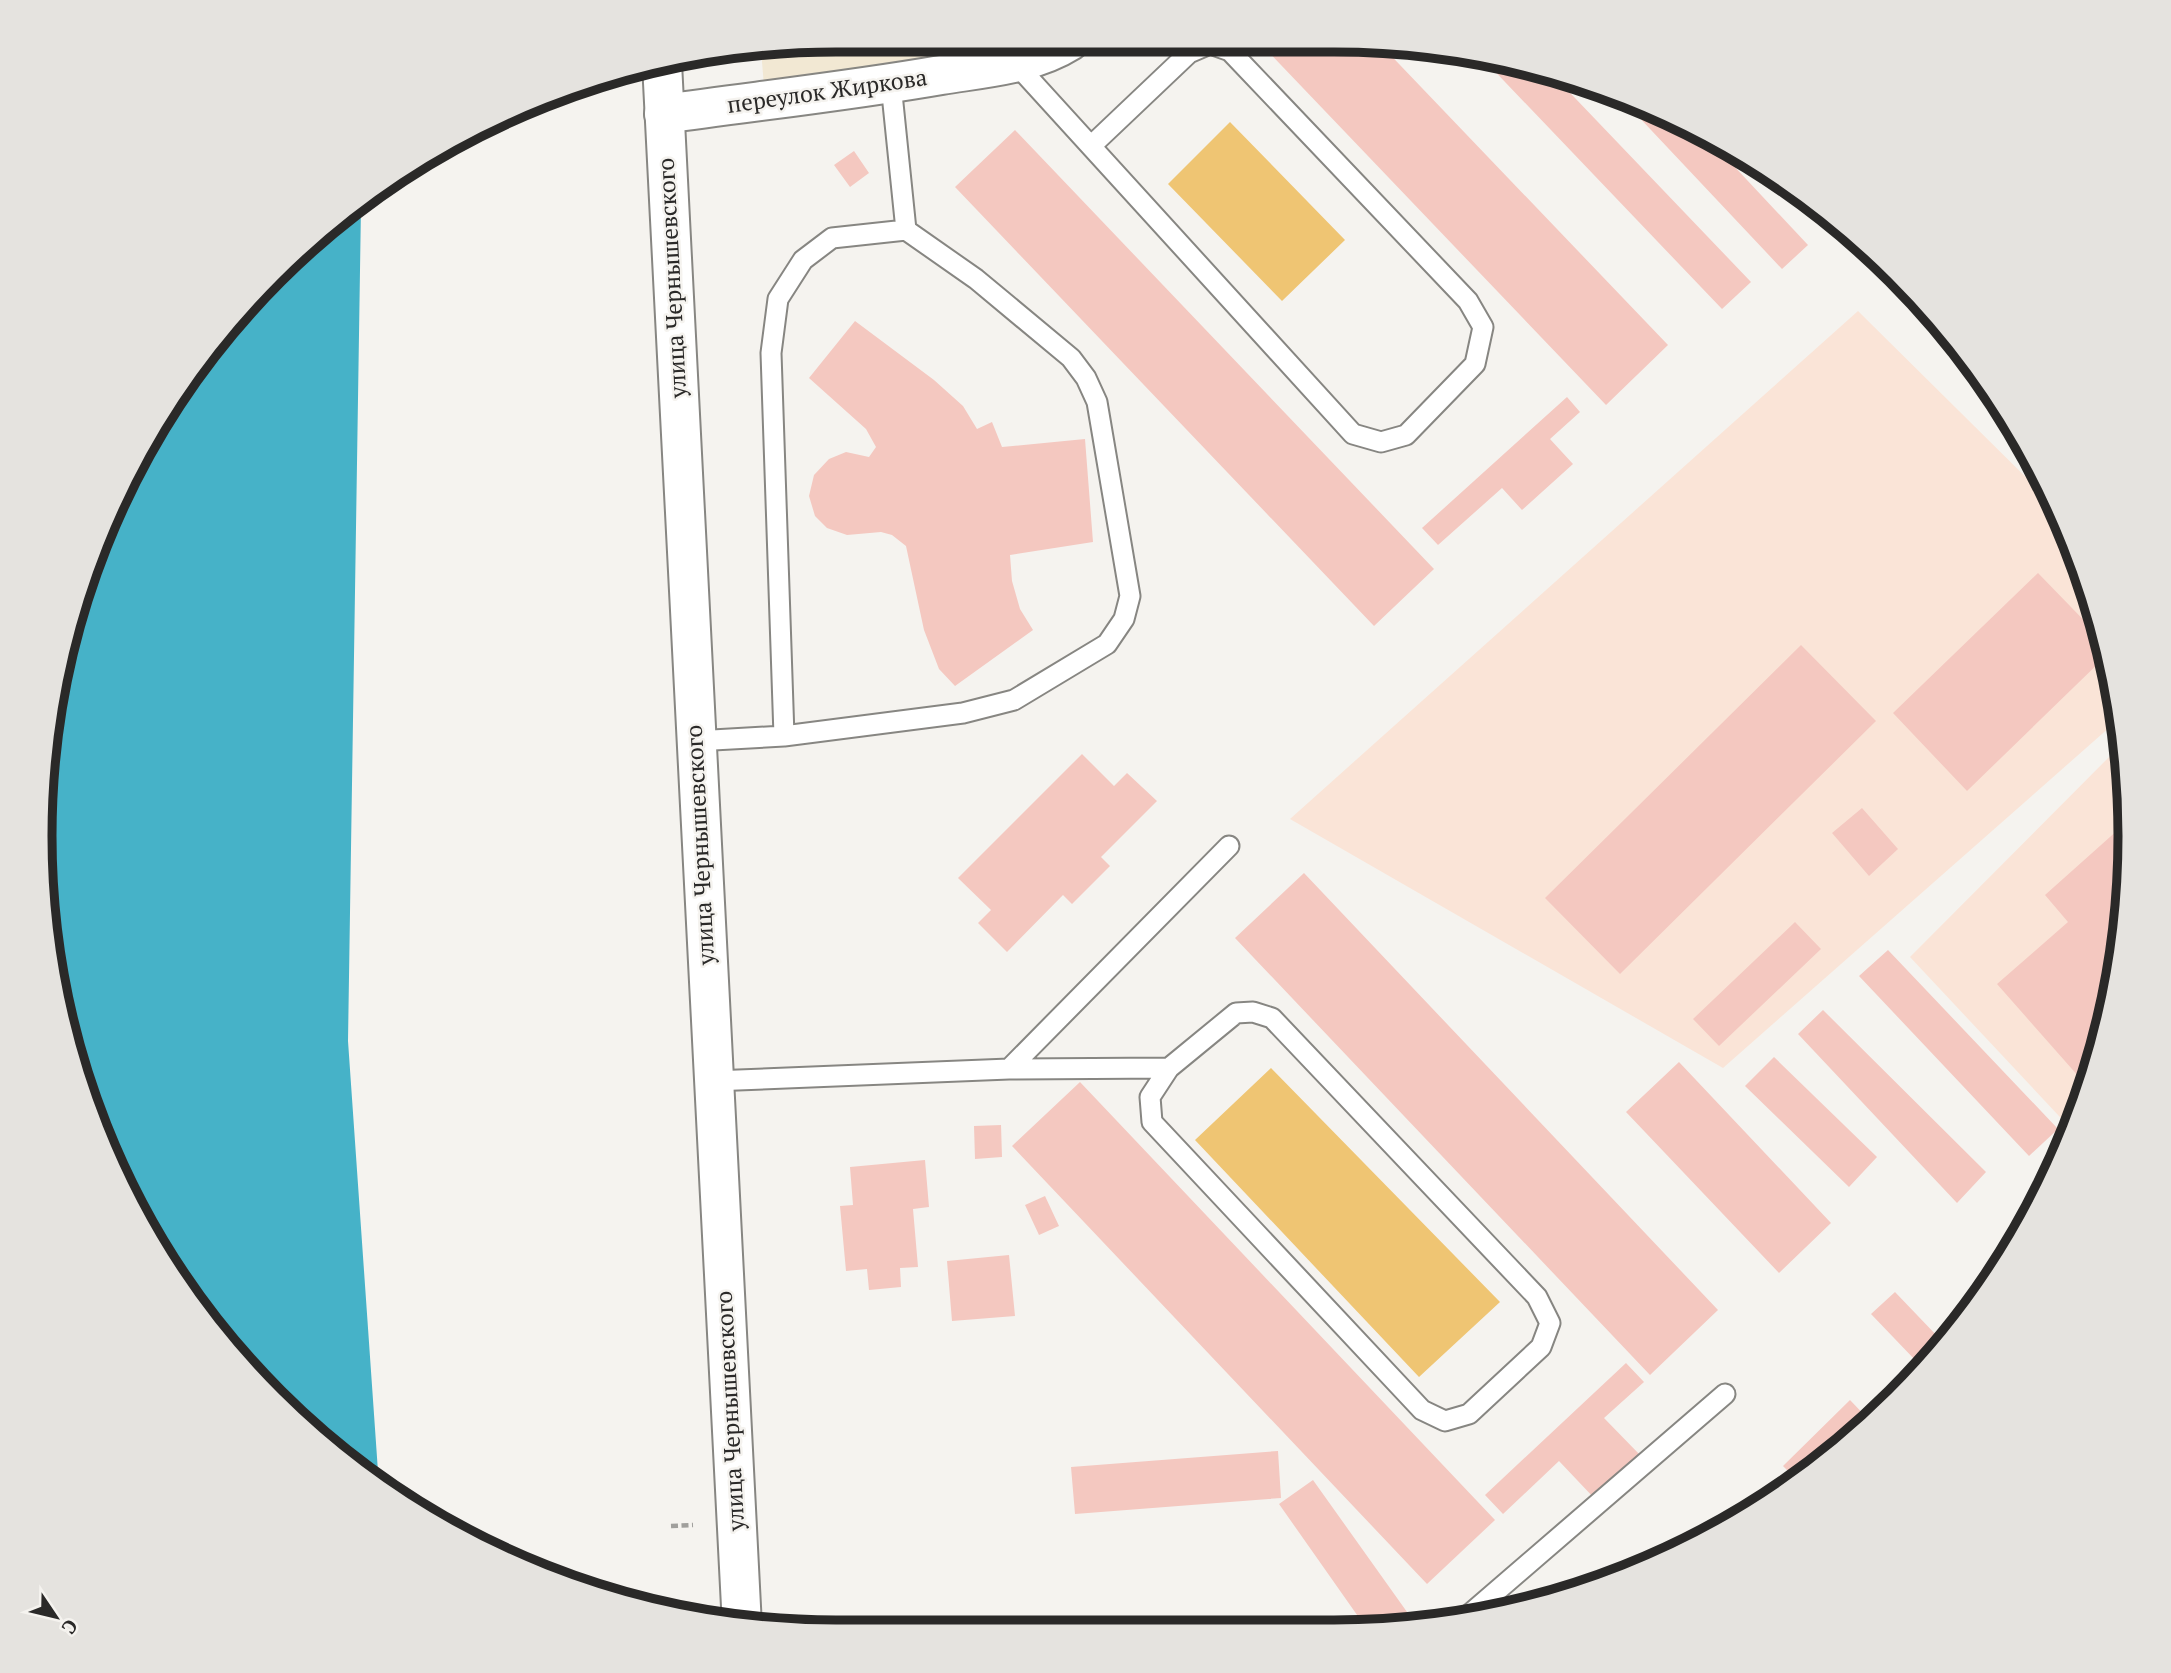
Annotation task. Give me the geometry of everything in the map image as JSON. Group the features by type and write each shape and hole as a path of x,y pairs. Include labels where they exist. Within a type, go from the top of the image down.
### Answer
{"main road":[{"name":"переулок Жиркова","path":"664,114 891,84 1015,63 1049,52"},
{"name":"улица Чернышевского","path":"662,73 741,1615"}],"lane":[{"path":"1091,146 1178,52"},
{"path":"1015,63 1353,434 1381,442 1406,435 1475,364 1483,327 1468,300 1231,52"},
{"path":"891,84 906,230"},
{"path":"695,741 784,736 963,713 1014,700 1107,644 1124,619 1130,596 1097,402 1086,378 1071,358 976,279 906,230 832,238 803,260 778,299 771,353 784,736"},
{"path":"1009,1069 1230,846"},
{"path":"712,1081 1009,1069 1168,1068 1236,1013 1253,1012 1272,1018 1537,1297 1550,1323 1541,1347 1469,1414 1445,1421 1422,1410 1152,1122 1150,1097 1168,1068"},
{"path":"1479,1607 1725,1394"}],"path":[{"path":"671,1526 693,1525"}],"shaded area":[{"path":"836,52 977,52 765,98 762,56"},
{"path":"1230,122 1345,240 1282,301 1168,184"},
{"path":"1858,311 2037,488 2077,584 2092,634 2111,726 1723,1068 1290,819"},
{"path":"2114,752 2118,836 2112,939 2092,1039 2065,1122 1910,957"},
{"path":"1271,1068 1500,1302 1419,1377 1195,1140"}],"water":[{"path":"361,214 348,1041 378,1472 320,1426 282,1391 247,1353 185,1272 133,1183 94,1089 79,1039 59,939 52,836 59,734 79,634 112,536 133,490 185,401 247,320 282,282"}],"building":[{"path":"1269,52 1390,54 1668,345 1606,405"},
{"path":"1493,69 1565,87 1751,282 1722,309"},
{"path":"1634,111 1726,157 1808,245 1782,269"},
{"path":"1015,130 1434,569 1374,626 955,187"},
{"path":"854,151 869,173 850,187 834,165"},
{"path":"855,321 934,380 963,406 977,429 992,422 1002,447 1085,439 1093,542 1010,555 1012,581 1020,609 1033,630 955,686 939,669 924,630 906,546 892,535 881,532 847,535 827,528 815,516 809,496 814,475 829,459 846,452 869,457 876,447 866,429 809,378"},
{"path":"1567,397 1580,412 1550,439 1573,464 1522,510 1502,488 1438,545 1422,528"},
{"path":"2038,573 2090,626 2098,663 1967,791 1893,713"},
{"path":"1801,645 1876,721 1620,974 1545,898"},
{"path":"1082,754 1114,786 1127,773 1157,801 1101,857 1110,866 1072,904 1063,895 1007,952 978,923 991,910 958,878"},
{"path":"1862,808 1898,849 1869,876 1832,833"},
{"path":"2118,830 2117,888 2112,939 2092,1039 2080,1078 1997,984 2068,922 2045,895"},
{"path":"1304,873 1718,1310 1650,1375 1235,938"},
{"path":"1795,922 1821,949 1719,1046 1693,1019"},
{"path":"1888,950 2058,1129 2029,1156 1859,976"},
{"path":"1823,1010 1986,1172 1957,1203 1798,1034"},
{"path":"1774,1057 1877,1157 1849,1187 1745,1086"},
{"path":"1679,1062 1831,1223 1779,1273 1626,1112"},
{"path":"1080,1082 1495,1520 1427,1584 1012,1146"},
{"path":"1001,1125 1002,1157 975,1159 974,1126"},
{"path":"925,1160 929,1207 913,1209 918,1267 900,1268 901,1287 869,1290 867,1269 846,1271 840,1206 853,1205 850,1167"},
{"path":"1045,1196 1059,1226 1039,1235 1025,1205"},
{"path":"1009,1255 1015,1316 952,1321 947,1261"},
{"path":"1895,1292 1938,1336 1916,1361 1871,1314"},
{"path":"1626,1363 1644,1382 1604,1418 1640,1455 1595,1499 1559,1461 1503,1514 1485,1495"},
{"path":"1850,1400 1864,1414 1790,1473 1783,1466"},
{"path":"1278,1451 1281,1498 1075,1514 1071,1467"},
{"path":"1313,1480 1410,1617 1360,1620 1279,1504"}]}
